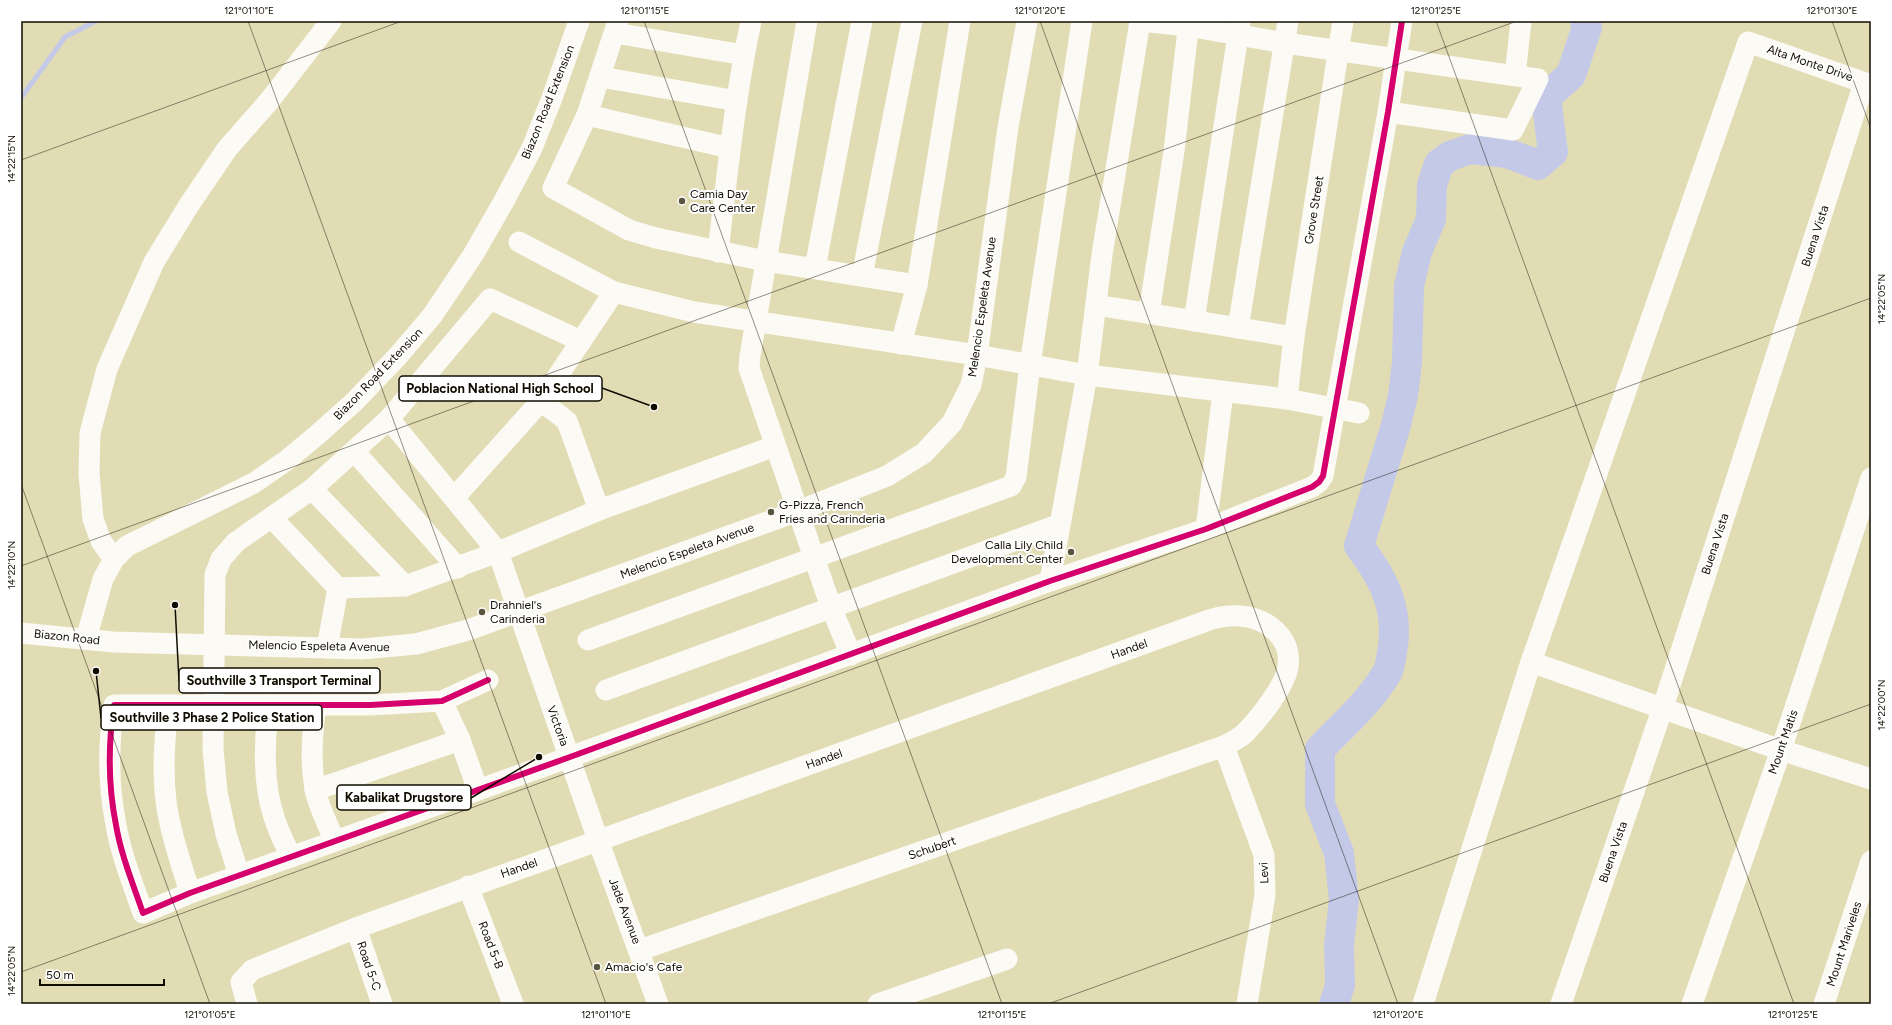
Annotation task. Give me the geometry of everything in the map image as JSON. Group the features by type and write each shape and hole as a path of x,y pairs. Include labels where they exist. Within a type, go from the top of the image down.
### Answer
{"street":[{"path":"114,559 101,541 93,519 89,474 90,433 107,369 154,262 189,205 227,149 270,100 331,21"},
{"name":"Biazon Road Extension","path":"86,639 103,579 114,559 127,546 254,484 287,460 354,402 402,351 432,316 473,255 532,148 552,98 579,21"},
{"path":"718,252 730,148 744,55 751,21"},
{"path":"807,21 765,261 749,368 831,607 851,655"},
{"path":"815,268 862,21"},
{"path":"862,276 912,21"},
{"path":"902,344 917,285 960,21"},
{"name":"Melencio Espeleta Avenue","path":"113,642 362,649 416,644 468,630 798,511 886,476 924,453 952,423 961,408 970,385 977,355 1008,127 1027,21"},
{"path":"588,640 1011,486 1016,477 1030,365 1082,21"},
{"path":"1050,581 1087,375 1110,200 1140,21 1239,28 1285,43 1512,74 1538,79 1513,130 1388,112"},
{"path":"1238,328 1288,21"},
{"name":"Grove Street","path":"1286,399 1294,337 1343,21"},
{"path":"488,680 442,701 370,705 114,706 110,746 110,786 116,825 128,870 143,913 190,893 239,875 570,757 1050,581 1206,529 1312,487 1319,482 1323,476 1336,410 1397,59 1402,21"},
{"path":"1512,74 1516,66 1521,21"},
{"path":"1148,313 1174,151 1188,24"},
{"path":"744,55 617,27 587,115 553,188 629,230 718,252 765,261 917,285"},
{"path":"1194,321 1239,28"},
{"name":"Alta Monte Drive","path":"1531,662 1748,42 1868,84"},
{"path":"601,77 737,101"},
{"name":"Buena Vista","path":"1561,1004 1663,707 1868,84"},
{"path":"587,115 730,148"},
{"path":"519,242 614,292 694,312 977,355 1087,375 1286,399 1336,410 1359,413"},
{"path":"454,498 541,401 614,292"},
{"path":"239,875 226,834 217,792 213,749 213,644 215,575 221,559 236,542 312,489 389,419 490,299 581,341"},
{"path":"1096,305 1294,337"},
{"path":"1206,529 1223,392"},
{"path":"541,401 567,421 599,510"},
{"path":"389,419 498,552"},
{"path":"272,518 338,588 405,586 458,568 599,510 775,446"},
{"path":"354,451 458,568"},
{"name":"Mount Matis","path":"1692,1004 1781,750 1871,478"},
{"path":"312,489 405,586"},
{"path":"606,690 1060,524"},
{"name":"Victoria","path":"498,552 598,840"},
{"path":"327,648 338,588"},
{"name":"Handel","path":"247,1004 241,982 252,970 356,928 468,886 1193,625 1217,618 1240,616 1257,620 1270,626 1280,635 1288,650 1288,668 1282,687 1244,734 1224,746"},
{"name":"Biazon Road","path":"21,633 113,642"},
{"path":"1423,1004 1531,662 1663,707 1781,750 1871,779"},
{"path":"442,701 460,740 478,790"},
{"path":"168,705 164,738 166,801 173,833 190,893"},
{"path":"268,705 265,744 267,787 274,818 291,857"},
{"path":"316,705 312,733 312,762 315,790 335,841"},
{"path":"315,790 460,740"},
{"name":"Schubert","path":"640,950 1224,746"},
{"name":"Levi","path":"1224,746 1264,855 1265,895 1247,1004"},
{"name":"Jade Avenue","path":"598,840 640,950 658,1004"},
{"name":"Mount Mariveles","path":"1824,1004 1871,862"},
{"name":"Road 5-B","path":"468,886 513,1004"},
{"name":"Road 5-C","path":"356,928 382,1004"},
{"path":"878,1004 1007,959"}],"waterway":[{"path":"21,98 65,37 96,21"},
{"path":"1334,1004 1340,985 1339,945 1344,899 1339,853 1320,804 1320,749 1357,712 1374,692 1388,671 1392,653 1394,623 1388,596 1383,583 1359,546 1396,425 1403,396 1407,362 1409,286 1417,252 1431,219 1432,185 1439,164 1450,156 1470,149 1507,153 1538,165 1553,152 1546,97 1571,75 1587,27 1585,21"}],"cycle path":[{"path":"488,680 442,701 370,705 114,705 110,750 110,780 113,810 121,847 143,913 190,893 570,757 1050,581 1206,529 1312,487 1319,482 1323,476 1388,112 1402,21"}],"place":[{"name":"Camia Day Care Center","path":"682,201"},
{"name":"Poblacion National High School","path":"654,407"},
{"name":"G-Pizza, French Fries and Carinderia","path":"771,512"},
{"name":"Calla Lily Child Development Center","path":"1071,552"},
{"name":"Southville 3 Transport Terminal","path":"175,605"},
{"name":"Drahniel's Carinderia","path":"482,612"},
{"name":"Southville 3 Phase 2 Police Station","path":"96,671"},
{"name":"Kabalikat Drugstore","path":"539,757"},
{"name":"Amacio's Cafe","path":"597,967"}]}
